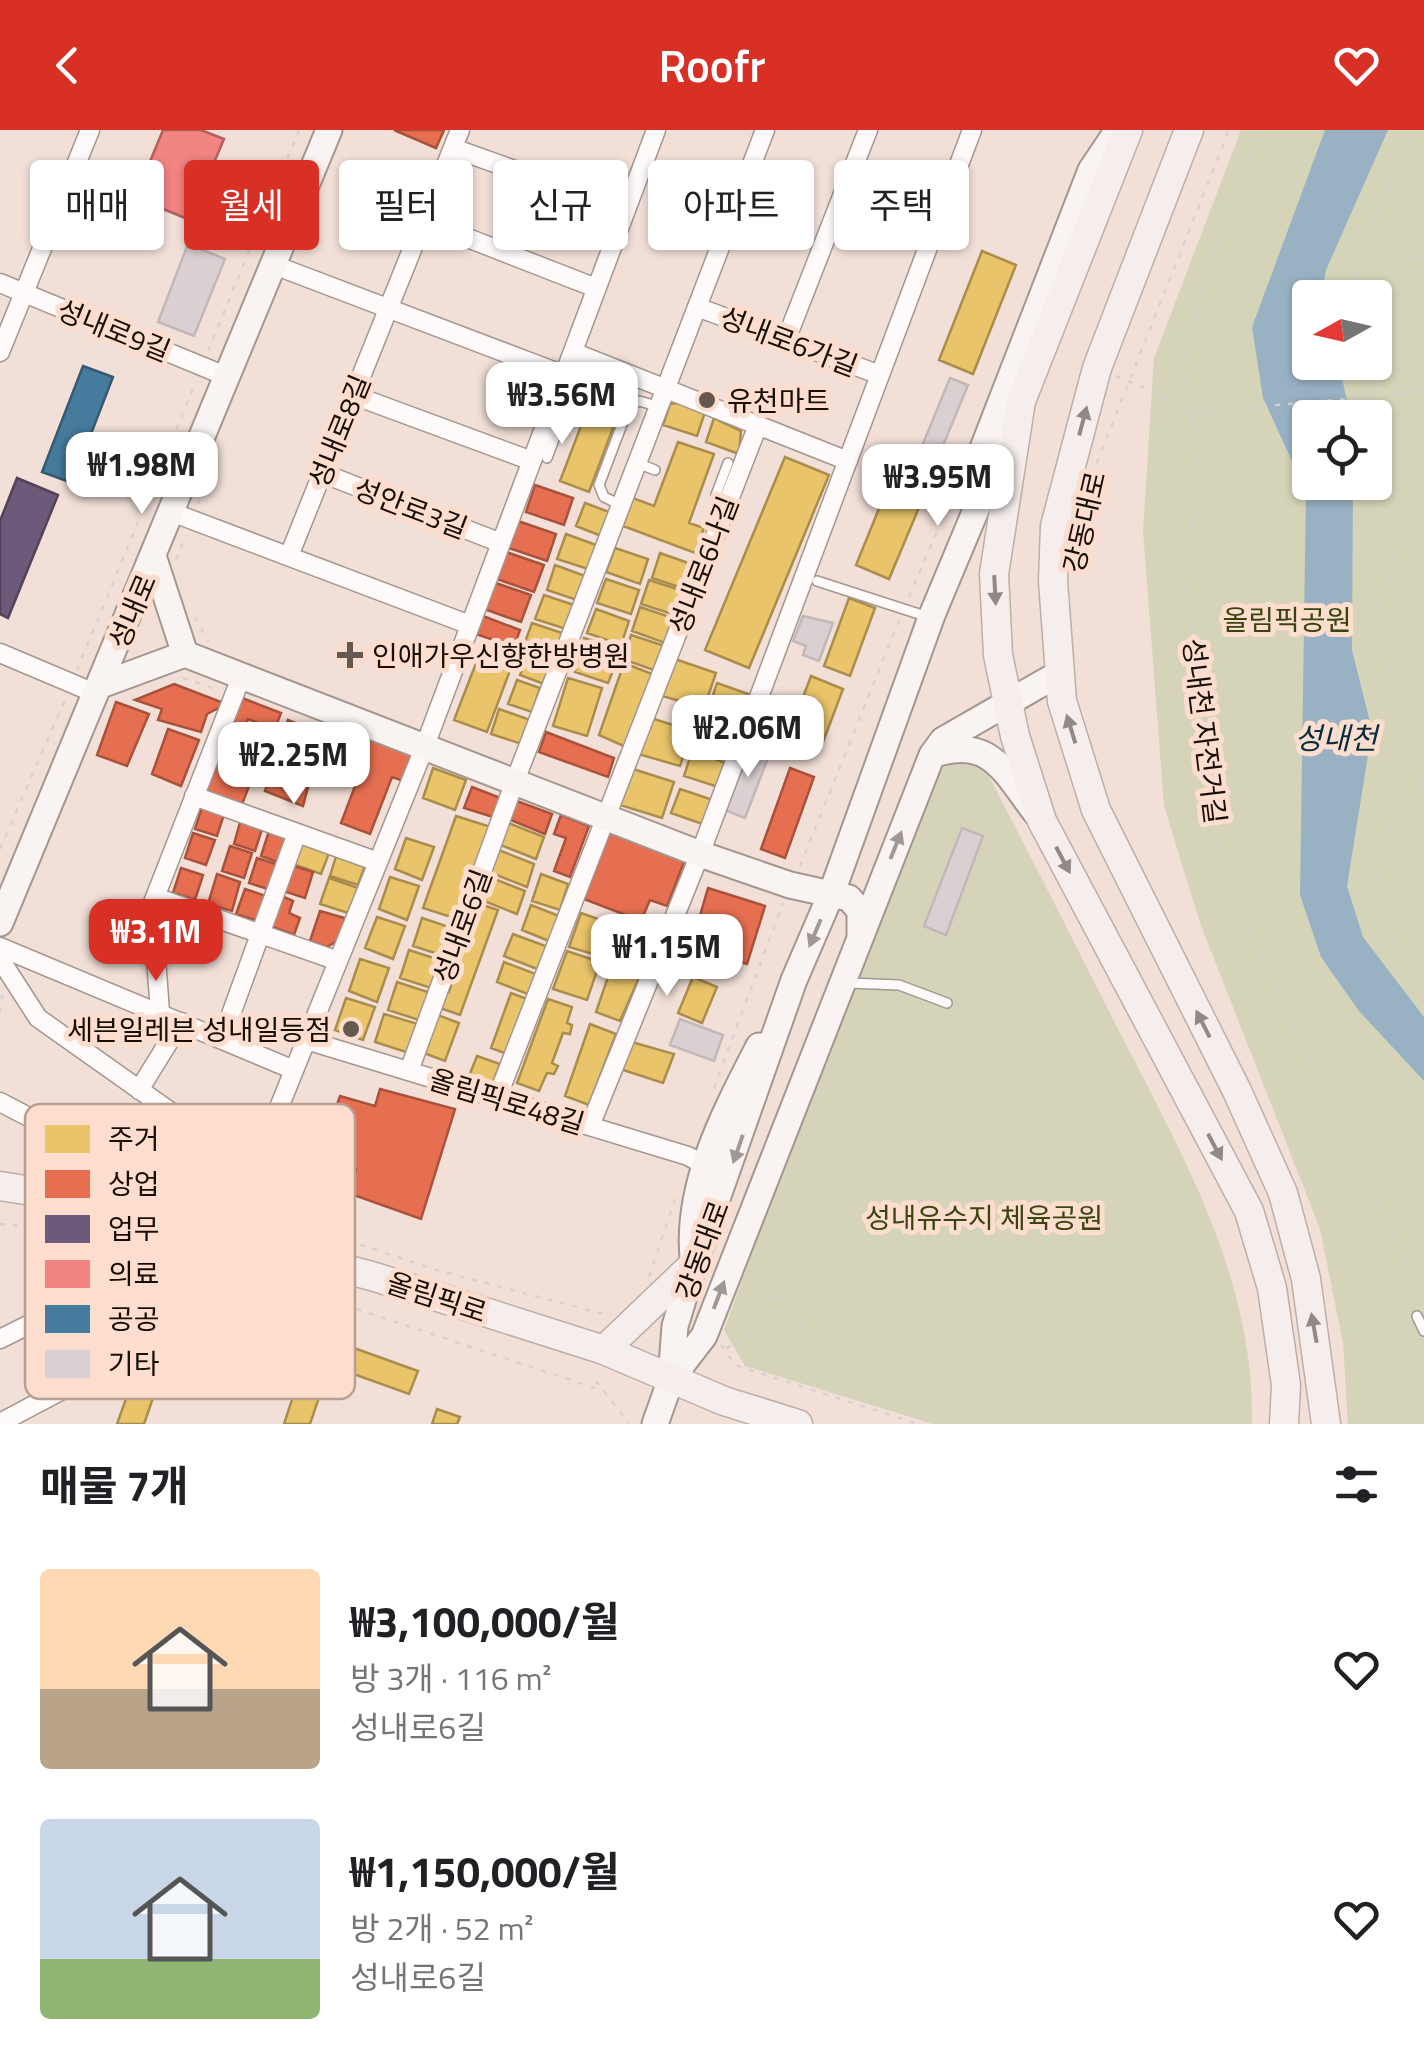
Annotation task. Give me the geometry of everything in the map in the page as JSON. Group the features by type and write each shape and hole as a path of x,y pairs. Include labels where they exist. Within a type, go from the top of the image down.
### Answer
{"main road":[{"name":"성내로","path":"0,923 99,690 163,565 228,377 329,130"},
{"path":"858,816 885,699 911,612 1091,170 1118,130"},
{"name":"강동대로","path":"672,1380 675,1326 794,980 832,892 932,615 1022,401 1128,130"},
{"name":"강동대로","path":"1189,130 1097,368 1056,526 1064,547 1062,702 1096,810 1283,1193 1306,1278 1326,1424"},
{"name":"강동대로","path":"1022,401 994,574 998,655 1015,736 1042,821 1249,1212 1272,1288 1286,1384 1284,1424"},
{"path":"163,565 185,654"},
{"path":"99,690 185,654 700,854 790,885 849,898 860,911 860,935"},
{"path":"1007,699 1060,672"},
{"name":"강동대로","path":"672,1380 704,1336 932,755 943,740 1007,699"},
{"path":"932,755 968,746 982,750 1042,821"},
{"path":"604,1350 694,1264 690,1221 706,1166 730,1102 794,980"},
{"name":"올림픽로","path":"0,1186 25,1190"},
{"name":"올림픽로","path":"355,1265 604,1350 783,1422"},
{"path":"655,1424 672,1380"}],"street":[{"path":"0,352 90,130"},
{"name":"성안로3길","path":"628,205 656,130"},
{"name":"성내로6가길","path":"515,782 621,505 646,466 662,398 765,130"},
{"path":"786,340 868,130"},
{"path":"590,1126 700,854 972,130"},
{"path":"457,139 507,160"},
{"path":"473,240 596,288"},
{"name":"성내로8길","path":"288,556 412,250"},
{"name":"성안로3길","path":"425,746 538,457 611,250"},
{"path":"274,265 564,375"},
{"name":"성내로9길","path":"0,283 228,377"},
{"name":"성내로6가길","path":"697,307 880,375"},
{"path":"572,352 662,398 758,425 848,461"},
{"path":"354,395 538,457"},
{"name":"성내로6나길","path":"605,817 717,496 758,425"},
{"name":"성안로3길","path":"322,474 501,544"},
{"path":"183,516 470,625"},
{"path":"0,653 72,684 99,690"},
{"path":"160,1012 152,906 242,676"},
{"path":"280,1104 425,746"},
{"name":"성내로6길","path":"410,1071 515,782"},
{"path":"194,796 378,862"},
{"path":"496,1098 605,817"},
{"path":"222,1039 297,833"},
{"path":"155,897 338,961"},
{"path":"0,947 294,1070"},
{"path":"4,965 38,1018 159,1104"},
{"path":"139,1090 182,1022"},
{"name":"올림픽로48길","path":"306,1040 590,1126 706,1166"},
{"path":"0,1102 25,1115"},
{"path":"0,1339 25,1326"},
{"path":"0,1423 45,1399"}],"lane":[{"path":"558,462 538,457 570,397"},
{"path":"621,505 604,497 599,485 629,406 639,400 662,398"},
{"path":"717,496 728,463"},
{"path":"817,581 911,612"},
{"path":"841,982 899,985 947,1003"},
{"path":"1418,1316 1424,1330"}],"path":[{"path":"0,849 72,684 299,130"},
{"name":"강동대로","path":"1090,480 1229,130"},
{"name":"성내천 자전거길","path":"1259,130 1211,260 1185,362 1196,462 1188,586 1208,784 1219,844 1245,921 1424,1300"},
{"path":"1353,280 1414,130"},
{"path":"1354,276 1424,255"},
{"path":"1097,368 1172,400 1188,413 1424,392"},
{"path":"1374,380 1400,541 1378,606 1379,635 1386,666 1406,709 1423,785 1386,831 1378,878 1381,912 1393,943 1424,979"},
{"path":"163,565 183,516 213,465"},
{"path":"797,870 812,846 844,751 911,612 958,484"},
{"name":"강동대로","path":"1064,547 1086,496"},
{"path":"194,616 208,640"},
{"path":"0,1012 4,965"},
{"path":"355,1243 440,1271 623,1319"},
{"path":"790,1297 803,1308 804,1321 791,1343 764,1342 756,1334 752,1307 762,1298 790,1297"},
{"path":"355,1309 604,1392"},
{"path":"725,1349 756,1334"},
{"path":"717,1341 735,1365 918,1424"},
{"path":"596,1381 628,1423"}],"green space":[{"name":"올림픽공원","path":"1241,130 1424,130 1424,1424 1348,1424 1343,1343 1320,1229 1200,923 1164,806 1143,531 1154,358"},
{"name":"성내유수지 체육공원","path":"948,761 978,763 988,775 1188,1169 1210,1217 1241,1318 1250,1370 1252,1424 933,1424 745,1366 724,1330 820,1063 941,766"}],"water":[{"name":"성내천","path":"1325,130 1388,130 1324,280 1292,280 1292,380 1342,380 1347,400 1292,400 1292,461 1263,398 1252,327"},
{"name":"성내천","path":"1306,500 1353,500 1352,650 1372,730 1347,886 1363,937 1424,1017 1424,1081 1359,1011 1321,957 1300,895"}],"building: 주거":[{"path":"982,251 1016,265 973,374 939,360"},
{"path":"577,359 631,380 589,492 560,481 592,397 567,387"},
{"path":"670,404 705,412 697,436 663,425"},
{"path":"714,418 741,431 739,454 706,442"},
{"path":"678,442 714,454 689,523 704,528 695,553 623,526 633,498 654,506"},
{"path":"785,457 829,475 749,668 705,650"},
{"path":"889,484 923,498 889,579 856,565"},
{"path":"585,503 612,513 604,537 576,526"},
{"path":"566,534 599,546 591,570 557,559"},
{"path":"615,548 648,559 640,584 606,572"},
{"path":"660,553 694,565 685,589 652,578"},
{"path":"555,565 588,577 580,601 547,590"},
{"path":"606,579 639,590 631,614 597,603"},
{"path":"649,580 683,591 675,615 641,604"},
{"path":"544,595 577,606 569,630 535,619"},
{"path":"849,598 875,608 850,676 824,666"},
{"path":"640,607 673,618 665,643 632,631"},
{"path":"596,609 629,621 621,645 587,633"},
{"path":"532,623 565,634 558,654 525,642"},
{"path":"631,635 665,646 656,671 623,659"},
{"path":"584,638 622,649 608,683 575,672"},
{"path":"483,645 515,657 487,732 454,720"},
{"path":"529,652 552,660 544,684 520,675"},
{"path":"675,659 716,673 704,708 662,696"},
{"path":"624,663 652,674 626,747 599,735"},
{"path":"811,676 843,689 823,742 791,729"},
{"path":"568,678 602,688 587,736 553,726"},
{"path":"517,680 540,688 532,712 508,704"},
{"path":"717,683 751,695 743,719 709,707"},
{"path":"499,709 533,721 525,745 491,734"},
{"path":"704,715 737,726 729,751 696,739"},
{"path":"651,718 692,731 680,766 638,754"},
{"path":"692,751 726,763 718,787 684,776"},
{"path":"433,768 466,780 455,810 423,798"},
{"path":"633,769 674,782 662,818 620,805"},
{"path":"680,789 713,800 705,825 671,813"},
{"path":"456,816 491,827 457,919 423,908"},
{"path":"506,822 544,837 536,859 498,844"},
{"path":"301,838 331,848 321,874 293,864"},
{"path":"406,838 434,847 422,880 395,869"},
{"path":"496,849 534,864 527,887 489,872"},
{"path":"338,850 367,860 358,885 330,876"},
{"path":"541,874 568,884 560,910 532,901"},
{"path":"487,876 525,891 517,914 479,899"},
{"path":"390,877 419,886 407,920 379,909"},
{"path":"329,878 358,888 348,913 320,904"},
{"path":"477,903 498,910 460,1015 437,1007 443,990 449,992 467,930 472,932 477,917 472,916"},
{"path":"531,905 559,916 549,941 522,930"},
{"path":"581,913 615,925 603,957 569,947"},
{"path":"377,917 405,926 393,959 365,948"},
{"path":"422,918 455,929 447,957 413,946"},
{"path":"513,934 548,947 540,970 504,956"},
{"path":"622,936 653,946 620,1021 596,1012"},
{"path":"409,950 443,961 434,989 400,978"},
{"path":"567,951 600,962 587,1000 553,989"},
{"path":"360,959 389,968 377,1002 349,991"},
{"path":"504,962 538,975 530,995 497,982"},
{"path":"693,977 717,987 702,1023 678,1013"},
{"path":"397,982 431,993 422,1021 388,1010"},
{"path":"511,993 527,999 507,1054 491,1048"},
{"path":"346,998 375,1007 363,1040 335,1030"},
{"path":"548,999 572,1007 567,1023 572,1025 570,1034 563,1033 552,1063 558,1066 554,1074 547,1073 539,1091 517,1083"},
{"path":"384,1014 418,1024 409,1053 375,1042"},
{"path":"435,1014 459,1023 445,1061 421,1052"},
{"path":"590,1024 616,1034 589,1105 565,1096"},
{"path":"628,1041 674,1054 663,1083 617,1068"},
{"path":"477,1056 500,1064 492,1085 469,1076"},
{"path":"355,1348 418,1371 409,1394 355,1375"},
{"path":"126,1399 153,1399 144,1424 117,1424"},
{"path":"292,1399 318,1399 310,1424 284,1424"},
{"path":"437,1409 460,1417 457,1424 432,1424"}],"building: 상업":[{"path":"394,130 444,130 436,148"},
{"path":"535,485 573,498 564,525 526,512"},
{"path":"518,521 556,534 547,561 509,548"},
{"path":"506,552 544,565 534,592 497,579"},
{"path":"493,582 531,595 521,622 484,609"},
{"path":"483,616 520,630 514,647 476,634"},
{"path":"174,684 226,704 207,714 201,732 158,720 162,709 135,700"},
{"path":"237,696 281,713 275,729 248,719 237,748 220,742"},
{"path":"116,702 149,714 127,766 97,755"},
{"path":"288,720 322,734 303,806 265,791"},
{"path":"343,726 416,755 406,782 392,777 370,834 341,823 363,765 347,759 343,772 328,766"},
{"path":"168,729 199,740 181,786 152,774"},
{"path":"546,732 614,758 608,777 539,752"},
{"path":"215,755 230,761 224,776 249,786 241,807 207,794 205,780"},
{"path":"790,768 814,777 785,858 761,849"},
{"path":"472,787 503,799 496,818 464,808"},
{"path":"514,800 552,814 545,834 508,819"},
{"path":"203,804 225,811 217,836 195,829"},
{"path":"561,815 589,826 570,877 554,871 566,838 554,834"},
{"path":"241,819 263,826 255,851 234,844"},
{"path":"611,828 687,854 667,906 650,900 641,921 584,899"},
{"path":"269,831 291,838 283,864 261,856"},
{"path":"193,833 215,840 206,865 185,858"},
{"path":"230,846 252,853 244,878 222,871"},
{"path":"257,858 279,865 271,890 249,883"},
{"path":"291,865 313,872 305,898 283,891"},
{"path":"181,868 203,875 195,900 173,893"},
{"path":"217,874 240,882 232,911 208,904"},
{"path":"708,888 765,906 747,964 691,947"},
{"path":"245,889 266,896 258,921 236,914"},
{"path":"277,894 293,901 289,913 300,918 294,935 265,924"},
{"path":"320,911 345,918 339,940 327,947 310,941"},
{"path":"380,1089 455,1109 421,1219 355,1195 355,1104 337,1104 340,1096 375,1106"}],"building: 업무":[{"path":"17,478 58,495 8,618 0,614 0,521"}],"building: 의료":[{"path":"163,130 201,130 224,139 215,160 184,160 184,218 164,209 164,160 151,160"}],"building: 공공":[{"path":"83,366 113,377 72,483 42,472"}],"building: 기타":[{"path":"186,250 203,250 225,259 194,336 158,322"},
{"path":"950,378 968,385 926,487 908,480"},
{"path":"803,616 833,623 819,661 803,655 806,646 793,641"},
{"path":"750,742 771,750 745,818 725,810"},
{"path":"962,828 983,836 946,935 924,926"},
{"path":"680,1019 723,1035 714,1061 670,1045"}],"place":[{"name":"유천마트","path":"707,400"},
{"name":"인애가우신향한방병원","path":"350,655"},
{"name":"세븐일레븐 성내일등점","path":"351,1029"}]}
